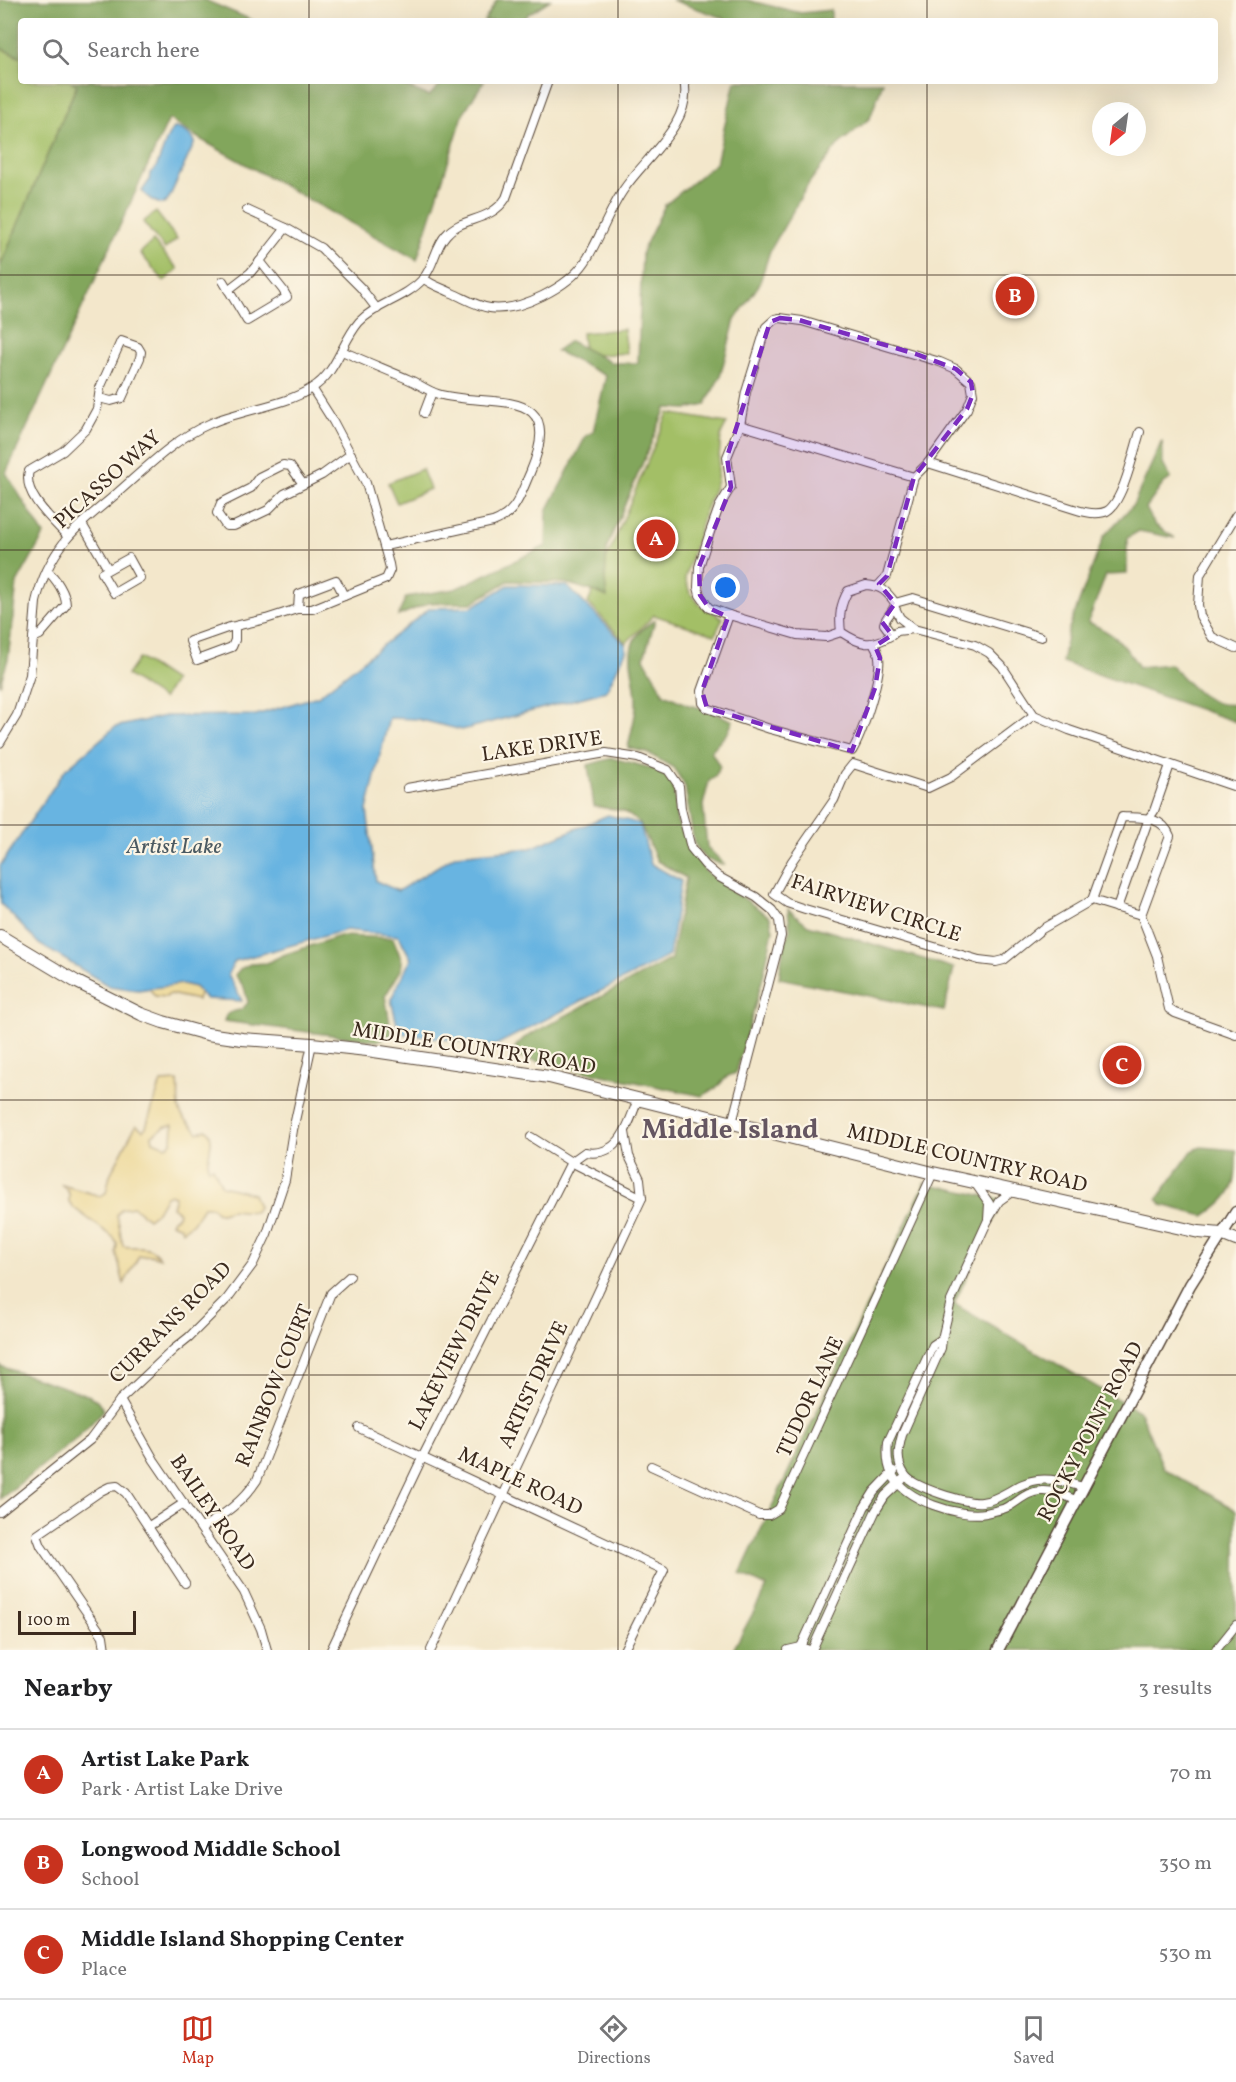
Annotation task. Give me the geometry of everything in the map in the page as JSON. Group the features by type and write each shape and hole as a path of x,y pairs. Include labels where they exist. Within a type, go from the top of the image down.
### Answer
{"main road":[{"name":"MIDDLE COUNTRY ROAD","path":"0,936 75,981 141,1014 207,1034 312,1044 549,1077 933,1173 1236,1239"},
{"name":"ROCKY POINT ROAD","path":"998,1650 1190,1285 1236,1212"}],"street":[{"path":"547,84 500,208 449,231 443,237 423,278 469,301 493,308 516,306 565,284 585,262 623,190 674,128 685,103 684,84"},
{"path":"247,210 286,228 321,248 361,288 377,309"},
{"path":"228,290 250,273 286,228"},
{"path":"223,280 247,321 287,297 260,261"},
{"name":"PICASSO WAY","path":"0,742 11,726 27,688 36,602 47,571 68,537 153,462 189,435 228,416 299,396 312,388 333,368 358,323 405,293 423,278"},
{"path":"878,586 887,576 914,477 928,463 967,409 973,394 971,382 956,369 940,362 788,318 775,319 766,327 746,392 740,425 728,457 727,467 731,487 719,507 699,567 700,595 709,608 797,635 826,637 841,632 861,643 874,644 897,631 914,629 975,645 1002,666 1034,715 1069,730 1236,787"},
{"path":"68,537 36,500 27,478 29,471 63,452 80,437 92,421 100,388 120,341 138,347 141,352 140,358 122,398 111,401 99,398"},
{"path":"342,351 411,380 432,392 446,396 502,401 520,406 533,416 539,424 541,433 539,452 517,502 508,515 493,522 385,546"},
{"path":"235,626 235,640 232,647 197,660 190,641 235,626 270,619 298,609 312,609 386,579 389,575 385,546 366,483 312,388"},
{"path":"424,413 432,392"},
{"path":"740,425 914,477"},
{"path":"928,463 1098,514 1108,511 1115,502 1140,432"},
{"path":"303,484 290,466 283,465 259,477 251,488 222,503 218,513 226,526 234,526 268,510 284,494 322,475 351,454"},
{"path":"1236,515 1200,575 1198,605 1200,616 1212,637 1236,648"},
{"path":"82,524 108,569"},
{"path":"129,558 140,578 114,593 102,573 108,569 129,558"},
{"path":"33,638 40,635 67,601 47,571"},
{"path":"298,609 299,594 336,580 344,596"},
{"path":"841,632 839,614 842,601 849,591 867,585 884,589 900,618 914,629"},
{"path":"892,635 884,624 885,619 895,606 913,598 1041,637"},
{"path":"729,615 702,691 703,703 707,708 770,729 852,751 858,741 875,688 880,658 874,644"},
{"name":"FAIRVIEW CIRCLE","path":"1034,715 951,777 927,788 853,764 845,774 834,800 792,861 774,894 787,903 805,909 979,960 996,962 1011,955 1042,929 1092,900"},
{"name":"LAKE DRIVE","path":"407,788 606,753 638,758 669,770 679,786 681,808 691,848 719,877 756,897 772,910 779,920 782,936 732,1123"},
{"path":"1117,908 1170,765"},
{"path":"1141,915 1092,900 1122,817 1149,818 1163,825 1170,836 1141,915 1157,956 1169,1009 1236,1035"},
{"name":"CURRANS ROAD","path":"0,1512 90,1440 120,1400 227,1299 253,1264 267,1234 285,1180 293,1130 312,1044"},
{"path":"571,1162 585,1152 597,1154 605,1152 625,1132 638,1099"},
{"path":"625,1132 629,1156 640,1179 642,1198"},
{"path":"531,1137 571,1162 642,1198"},
{"name":"LAKEVIEW DRIVE","path":"331,1650 423,1456 571,1162"},
{"name":"TUDOR LANE","path":"651,1466 759,1515 769,1515 779,1509 933,1173"},
{"path":"974,1182 989,1203 988,1220"},
{"path":"1014,1190 999,1202 988,1220 951,1301 941,1348 897,1450 900,1466 906,1478 949,1498 967,1502 984,1502 1022,1483 1039,1479 1061,1481 1083,1487"},
{"name":"ARTIST DRIVE","path":"431,1650 642,1198"},
{"name":"RAINBOW COURT","path":"201,1528 228,1511 250,1492 257,1480 331,1293 350,1276"},
{"path":"942,1339 933,1345 888,1442 887,1454 891,1473 898,1483 905,1491 947,1510 974,1514 1006,1508 1026,1495 1041,1491 1061,1494 1076,1500"},
{"name":"BAILEY ROAD","path":"120,1400 154,1460 244,1592 261,1629 267,1650"},
{"name":"MAPLE ROAD","path":"359,1428 664,1570 624,1650"},
{"path":"807,1649 864,1508 874,1492 900,1466"},
{"path":"807,1649 875,1512 885,1496 906,1478"},
{"path":"105,1650 103,1636 41,1546 37,1535 101,1491 117,1486 126,1493 186,1583"},
{"path":"149,1527 184,1503"},
{"path":"1216,1650 1236,1625"},
{"path":"788,1650 807,1649"}],"highlighted area":[{"path":"780,318 799,320 916,354 956,369 971,382 973,394 967,409 914,477 887,576 879,584 895,603 882,622 892,635 875,646 880,658 875,688 852,751 707,708 702,691 728,617 709,608 700,595 699,567 731,487 727,457 770,322"}],"green space":[{"path":"0,0 205,0 247,18 18,18 18,56 0,48"},
{"path":"497,0 550,0 525,18 486,18"},
{"path":"672,0 746,0 801,13 831,10 831,18 724,18"},
{"path":"0,48 18,57 18,84 77,84 0,267"},
{"path":"76,84 400,84 429,96 441,84 482,84 464,112 417,260 200,139 169,119 6,473 44,535 17,583 8,659 0,685 0,267"},
{"path":"734,84 882,84 870,118 837,146 809,183 770,251 759,285 735,320 720,377 705,405 687,409 666,408 607,547 605,580 607,597 565,583 508,581 472,603 429,603 398,616 406,597 455,589 546,546 547,511 586,436 593,432 606,376 556,351 570,341 612,363 638,363 642,252 665,205 716,163"},
{"path":"156,212 177,239 165,249 143,222"},
{"path":"153,241 178,269 164,281 140,253"},
{"path":"624,329 627,353 584,356 582,333"},
{"path":"668,413 727,423 721,435 717,481 705,511 685,578 690,593 700,605 723,618 715,635 654,615 626,643 588,603"},
{"path":"1162,441 1163,464 1171,478 1163,484 1146,508 1155,525 1175,538 1139,531 1127,538 1127,574 1106,575 1088,622 1118,640 1139,667 1170,664 1198,693 1216,702 1236,704 1236,722 1062,662 1068,631 1104,536 1133,505"},
{"path":"422,469 430,489 397,503 388,483"},
{"path":"655,620 644,658 664,694 733,721 728,732 711,751 720,767 715,777 709,781 703,805 707,847 725,865 705,859 694,843 685,786 674,768 646,752 628,748 636,707 631,648 642,629"},
{"path":"139,658 174,681 163,699 127,675"},
{"path":"612,758 655,769 673,782 677,822 705,871 770,917 773,930 763,977 736,1073 728,1076 715,1089 702,1096 512,1056 516,1046 524,1038 671,959 686,878 657,861 640,823 623,811 594,806 588,765"},
{"path":"788,909 808,925 954,968 944,1011 779,978 784,944 790,930"},
{"path":"340,936 393,938 402,961 401,970 385,996 392,1035 377,1041 224,1021 229,1013 242,1009 248,1002 244,987 235,975 240,969 250,964 267,963 283,955"},
{"path":"1201,1147 1236,1150 1236,1173 1228,1195 1215,1209 1204,1216 1162,1205 1157,1199 1192,1151"},
{"path":"925,1183 1003,1200 954,1304 1140,1412 1164,1469 1236,1510 1236,1650 733,1650 767,1587 740,1574"},
{"path":"0,1366 90,1396 97,1400 104,1410 77,1438 0,1499"}],"sand":[{"path":"182,984 195,987 200,992 197,1000 170,994 166,997 155,996 148,987"},
{"path":"178,1081 179,1107 182,1116 198,1133 206,1129 209,1133 211,1142 208,1168 213,1167 222,1186 253,1194 258,1207 255,1212 231,1210 221,1213 216,1212 212,1207 203,1207 193,1223 182,1231 181,1227 171,1223 179,1212 172,1207 175,1196 170,1194 166,1196 157,1212 148,1219 134,1207 121,1209 117,1215 123,1246 147,1248 160,1258 150,1255 139,1256 124,1284 116,1252 117,1244 113,1237 74,1208 69,1202 69,1193 62,1185 100,1196 106,1193 110,1175 136,1125 143,1130 146,1127 161,1082","holes":["173,1125 172,1141 165,1146 153,1141 152,1135 166,1126"]}],"water":[{"path":"174,128 186,132 195,142 169,198 161,204 151,200 142,191 149,181 150,173 156,168 168,136"},
{"name":"Artist Lake","path":"508,585 567,586 626,645 626,651 606,691 462,730 417,719 389,718 367,810 376,881 398,891 456,855 531,848 608,815 640,824 651,864 681,881 669,956 494,1046 399,1033 391,999 411,959 399,936 346,930 235,961 228,974 242,1001 206,999 195,987 182,984 138,990 109,986 39,944 1,904 0,866 65,770 115,727 165,716 256,715 318,696 430,608 472,607"}],"place":[{"name":"Longwood Middle School","path":"1015,296"},
{"name":"Artist Lake Park","path":"656,539"},
{"name":"Middle Island Shopping Center","path":"1122,1065"}],"district":[{"name":"Middle Island","path":"730,1131"}]}
